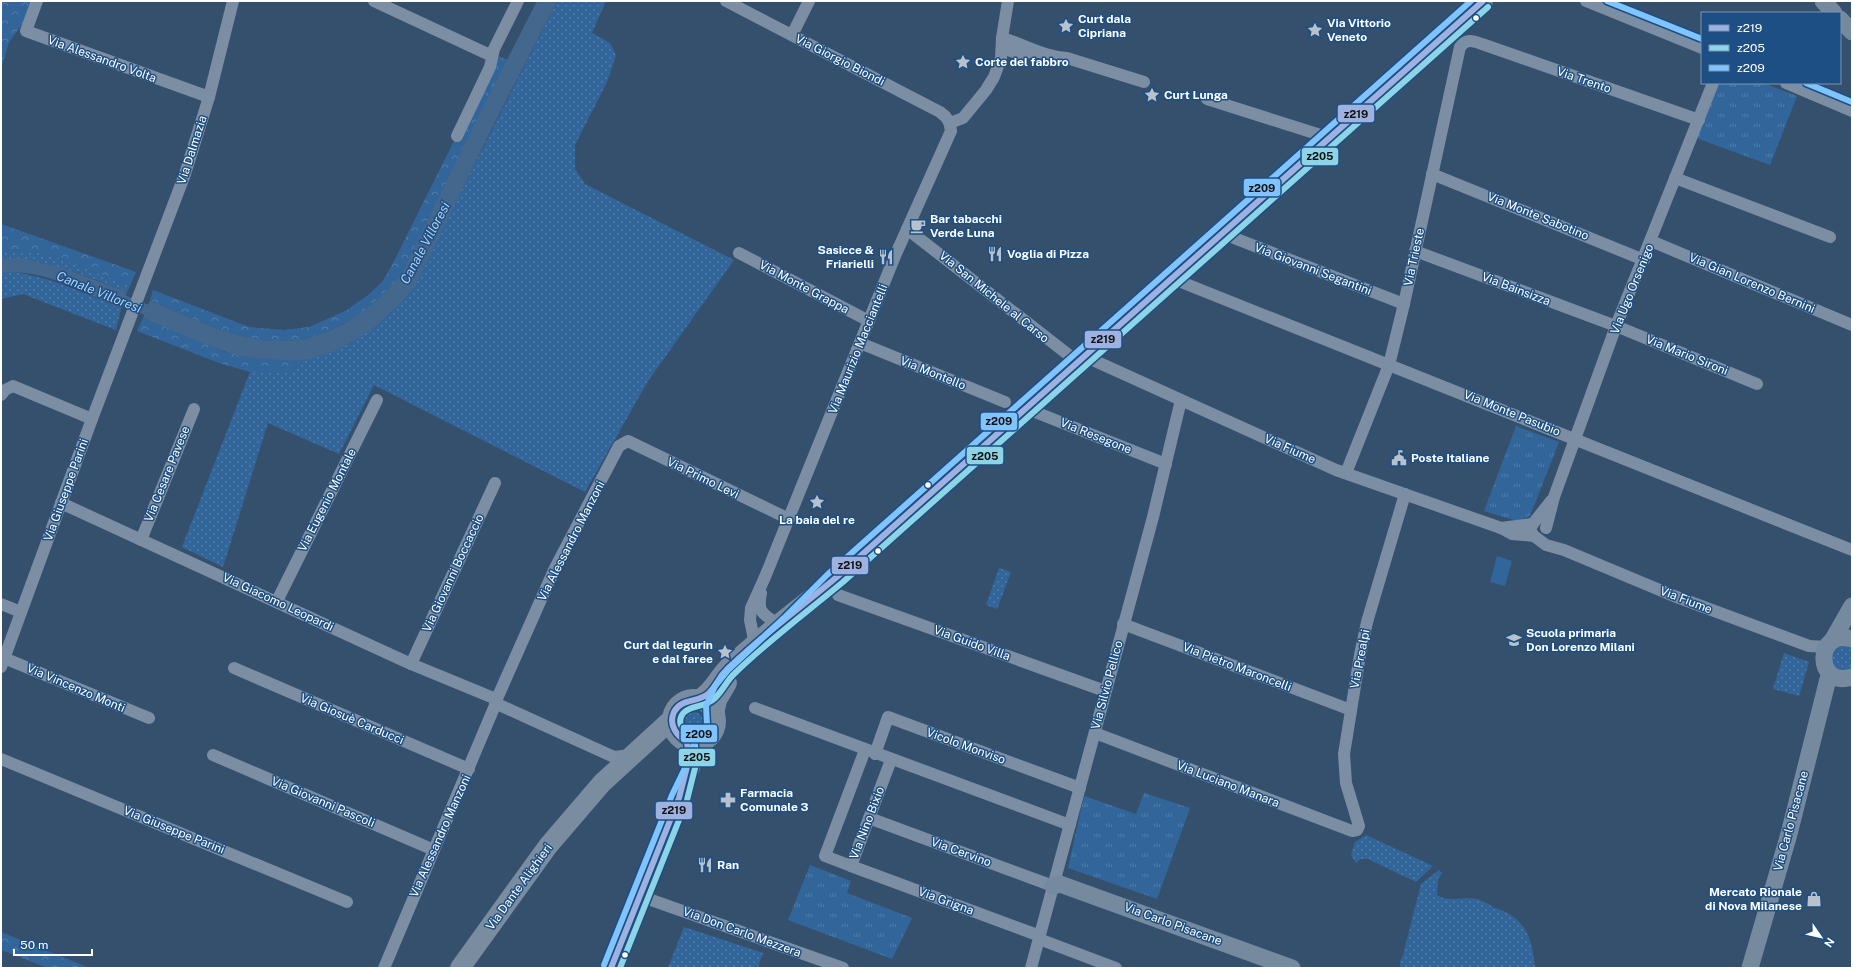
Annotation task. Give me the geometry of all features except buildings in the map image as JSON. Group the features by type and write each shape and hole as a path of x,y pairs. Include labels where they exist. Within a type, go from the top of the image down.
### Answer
{"main road":[{"path":"714,714 705,702 698,700 691,699 678,706 685,734 712,732 715,726 714,714 717,700 734,674 790,624 835,588 1025,408 1483,1"},
{"path":"698,700 708,694 723,673 777,624 835,588"},
{"name":"Via Dante Alighieri","path":"460,968 540,857 602,782 631,755 685,734"},
{"name":"Via Dante Alighieri","path":"580,809 662,740 685,734"}],"street":[{"name":"Via Alessandro Volta","path":"37,1 26,31 209,97"},
{"name":"Via Dalmazia","path":"132,314 185,174 209,97 233,1"},
{"path":"374,1 492,56"},
{"path":"457,136 490,67 494,49 518,1"},
{"name":"Via Giorgio Biondi","path":"726,1 940,112 950,123"},
{"path":"792,35 809,1"},
{"path":"950,123 963,118 986,90 999,66 1008,1"},
{"path":"1586,1 1701,48"},
{"path":"1823,1 1833,12"},
{"path":"1841,20 1852,32"},
{"name":"Via Trento","path":"1470,40 1698,120"},
{"name":"Via Trieste","path":"1346,473 1389,365 1404,304 1460,47 1464,42 1470,40"},
{"path":"1002,43 1020,43 1036,52 1055,58 1067,58 1144,82"},
{"name":"Via Ugo Orsenigo","path":"1538,530 1554,497 1616,326 1644,260 1713,84"},
{"path":"1788,84 1852,111"},
{"path":"1207,99 1330,138"},
{"name":"Via Maurizio Macciantelli","path":"755,644 750,620 751,608 789,519 907,229 950,136 950,123"},
{"name":"Via Monte Sabotino","path":"1432,174 1644,260"},
{"path":"1675,178 1830,236"},
{"name":"Via San Michele al Carso","path":"907,229 922,239 1063,352 1073,357 1084,356"},
{"name":"Via Giovanni Segantini","path":"1221,233 1404,304"},
{"name":"Via Gian Lorenzo Bernini","path":"1651,241 1852,325"},
{"name":"Via Bainsizza","path":"1415,251 1616,326"},
{"name":"Via Monte Grappa","path":"739,253 869,322"},
{"name":"Via Monte Pasubio","path":"1171,278 1852,550"},
{"name":"Via Giuseppe Parini","path":"3,663 132,314"},
{"name":"Via Mario Sironi","path":"1616,326 1757,384"},
{"name":"Via Montello","path":"860,344 1005,402"},
{"name":"Via Fiume","path":"1084,356 1336,470 1501,528 1512,534 1538,530 1564,550 1674,596 1809,646 1827,649"},
{"path":"1,396 5,390 13,386 92,419"},
{"name":"Via Eugenio Montale","path":"277,601 378,400"},
{"name":"Via Silvio Pellico","path":"1031,968 1153,517 1181,400"},
{"name":"Via Resegone","path":"1025,408 1166,464"},
{"name":"Via Cesare Pavese","path":"141,540 194,409"},
{"name":"Via Primo Levi","path":"619,446 628,441 789,519"},
{"name":"Via Alessandro Manzoni","path":"384,968 496,702 555,568 619,446"},
{"name":"Via Giovanni Boccaccio","path":"411,664 495,483"},
{"name":"Via Prealpi","path":"1359,826 1346,783 1344,754 1367,622 1404,494"},
{"name":"Via Giacomo Leopardi","path":"61,503 614,757 631,755"},
{"name":"Via Maurizio Macciantelli","path":"765,577 760,608 761,612 777,624"},
{"name":"Via Guido Villa","path":"835,588 1105,691"},
{"path":"1,604 21,612"},
{"path":"1827,649 1842,638 1852,639 1849,631 1852,606"},
{"path":"1852,606 1827,649 1826,668 1831,674 1842,679 1852,677"},
{"name":"Via Pietro Maroncelli","path":"1123,624 1351,710"},
{"name":"Via Vincenzo Monti","path":"3,663 148,718"},
{"name":"Via Giosuè Carducci","path":"234,668 469,769"},
{"name":"Via Carlo Pisacane","path":"1750,968 1789,834 1828,679 1831,674"},
{"path":"754,708 1070,825"},
{"name":"Vicolo Monviso","path":"870,752 888,717 1080,788"},
{"name":"Via Luciano Manara","path":"1095,733 1352,831 1357,830 1359,826"},
{"path":"679,798 689,759 685,734"},
{"path":"611,968 679,798 694,767 685,734"},
{"name":"Via Nino Bixio","path":"870,752 825,856 851,866 891,760"},
{"name":"Via Giovanni Pascoli","path":"213,754 434,850"},
{"name":"Via Giuseppe Parini","path":"1,759 347,902"},
{"name":"Via Cervino","path":"869,818 1053,886"},
{"name":"Via Grigna","path":"851,866 1116,968"},
{"name":"Via Carlo Pisacane","path":"1053,886 1060,884 1292,968"},
{"name":"Via Don Carlo Mezzera","path":"640,896 843,968"}],"green space":[{"path":"1,1 32,1 24,22 9,42 1,69"},
{"path":"557,1 606,1 592,33 610,43 616,55 607,82 575,145 575,169 585,184 734,260 648,381 585,492 374,385 339,454 268,423 223,567 182,547 250,372 293,372 299,360 327,353 351,343 373,328 392,312 458,197"},
{"path":"497,55 508,60 402,273 382,296 357,316 329,331 300,340 260,340 214,328 150,300 153,290 249,327 284,330 309,327 347,310 368,295 382,282 391,267"},
{"path":"1718,84 1766,84 1797,96 1770,165 1696,138"},
{"path":"1,224 136,272 130,286 60,258 30,251 1,250"},
{"path":"1,250 30,251 60,258 130,286 127,292 66,269 34,261 1,259"},
{"path":"11,272 26,274 54,282 121,309 116,330 23,294 1,299 1,274"},
{"path":"143,318 225,352 254,358 299,360 293,372 250,372 219,363 137,331"},
{"path":"1516,426 1559,442 1530,516 1517,521 1484,511"},
{"path":"1497,556 1512,561 1505,586 1490,582"},
{"path":"999,568 1011,572 997,609 986,605"},
{"path":"1840,643 1852,646 1852,669 1848,671 1834,668 1830,662 1833,647"},
{"path":"1784,653 1809,662 1799,696 1773,689"},
{"path":"694,712 700,715 703,721 700,727 694,730 688,727 685,721 688,715"},
{"path":"1144,793 1190,808 1157,899 1068,868 1084,796 1136,814"},
{"path":"1366,835 1433,866 1416,882 1368,859 1360,859 1356,863 1351,855 1355,842"},
{"path":"810,865 851,881 847,893 912,918 892,959 788,920"},
{"path":"1439,870 1442,873 1438,879 1437,895 1446,899 1471,898 1478,900 1508,913 1523,926 1532,946 1535,968 1400,968 1400,962 1421,884"},
{"path":"684,927 763,953 758,968 668,968"},
{"path":"1,932 87,967 48,968 1,950"}],"water":[{"path":"537,1 557,1 491,130 416,284 393,311 380,323 366,334 334,351 318,357 290,360 254,358 230,353 204,344 143,318 150,300 201,322 241,336 260,340 300,340 329,331 344,324 370,306 382,296 402,273 475,123"},
{"path":"20,258 63,268 127,292 121,309 78,289 47,278 31,274 1,274 1,259"}],"waterway":[{"name":"Canale Villoresi","path":"110,295 159,315"}],"transit line":[{"name":"z209","path":"604,965 672,795 687,764 696,738 707,724 706,706 715,686 728,670 784,618 827,575 1471,1"},
{"name":"z219","path":"611,968 679,798 689,759 687,742 680,737 674,730 673,726 672,717 677,708 685,703 699,699 708,694 731,665 838,576 1483,1"},
{"name":"z209","path":"1607,1 1701,39"},
{"name":"z205","path":"620,968 687,800 697,760 694,739 684,730 681,725 680,721 683,713 691,708 706,704 714,699 732,676 748,661 843,582 1488,7"},
{"name":"z209","path":"1808,84 1852,102"}],"place":[{"name":"Curt dala Cipriana","path":"1066,26"},
{"name":"Via Vittorio Veneto","path":"1315,30"},
{"name":"Corte del fabbro","path":"963,62"},
{"name":"Curt Lunga","path":"1152,95"},
{"name":"Bar tabacchi Verde Luna","path":"918,226"},
{"name":"Voglia di Pizza","path":"995,254"},
{"name":"Sasicce & Friarielli","path":"886,257"},
{"name":"Poste Italiane","path":"1399,458"},
{"name":"La baia del re","path":"817,502"},
{"name":"Scuola primaria Don Lorenzo Milani","path":"1514,640"},
{"name":"Curt dal legurin e dal faree","path":"725,652"},
{"name":"Farmacia Comunale 3","path":"728,800"},
{"name":"Ran","path":"705,865"},
{"name":"Mercato Rionale di Nova Milanese","path":"1814,899"}]}
